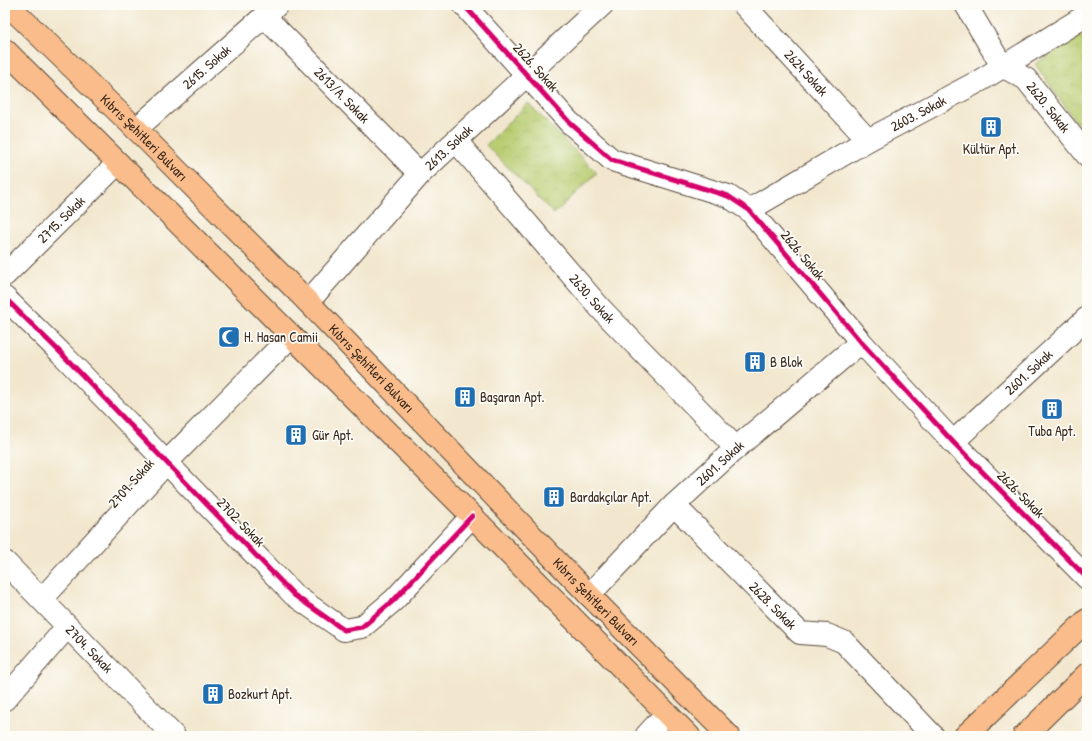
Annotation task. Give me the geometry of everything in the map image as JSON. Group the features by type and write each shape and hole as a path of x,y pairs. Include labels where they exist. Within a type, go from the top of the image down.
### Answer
{"main road":[{"name":"Kıbrıs Şehitleri Bulvarı","path":"8,5 136,129 308,302 589,594 729,736"},
{"name":"Kıbrıs Şehitleri Bulvarı","path":"5,50 472,516 689,736"},
{"path":"965,736 1087,620"},
{"path":"1024,736 1087,674"}],"street":[{"name":"2626. Sokak","path":"464,5 569,122 612,160 728,196 748,210 861,342 953,442 1087,578"},
{"name":"2613. Sokak","path":"308,302 420,174 602,5"},
{"name":"2624 Sokak","path":"744,5 868,140"},
{"path":"966,5 1002,66"},
{"name":"2615. Sokak","path":"136,129 271,10"},
{"name":"2613/A. Sokak","path":"271,10 420,174"},
{"name":"2603. Sokak","path":"748,210 868,140 981,80 1087,15"},
{"name":"2620. Sokak","path":"1002,66 1026,79 1087,154"},
{"name":"2630. Sokak","path":"456,141 601,309 736,448"},
{"name":"2715. Sokak","path":"5,276 118,163"},
{"name":"2702. Sokak","path":"5,298 167,462 294,595 344,630 362,627 394,600 472,516"},
{"name":"2601. Sokak","path":"953,442 1087,318"},
{"name":"2709. Sokak","path":"42,599 167,462 291,336"},
{"name":"2601. Sokak","path":"589,594 674,505 736,448 861,342"},
{"name":"2628. Sokak","path":"674,505 800,633 827,635 844,642 933,736"},
{"name":"2704. Sokak","path":"5,562 174,736"},
{"path":"5,699 67,627"},
{"path":"646,736 666,714"}],"green space":[{"path":"1087,32 1087,131 1083,132 1035,64"},
{"path":"528,103 597,173 554,214 486,145"}],"cycle path":[{"path":"464,5 569,122 612,160 728,196 749,210 861,342 953,442 1087,578"},
{"path":"5,298 62,354 294,595 344,630 362,627 394,600 472,516"}],"place":[{"name":"Kültür Apt.","path":"991,127"},
{"name":"H. Hasan Camii","path":"229,337"},
{"name":"B Blok","path":"755,362"},
{"name":"Başaran Apt.","path":"465,397"},
{"name":"Tuba Apt.","path":"1052,409"},
{"name":"Gür Apt.","path":"296,435"},
{"name":"Bardakçılar Apt.","path":"554,497"},
{"name":"Bozkurt Apt.","path":"213,694"}]}
